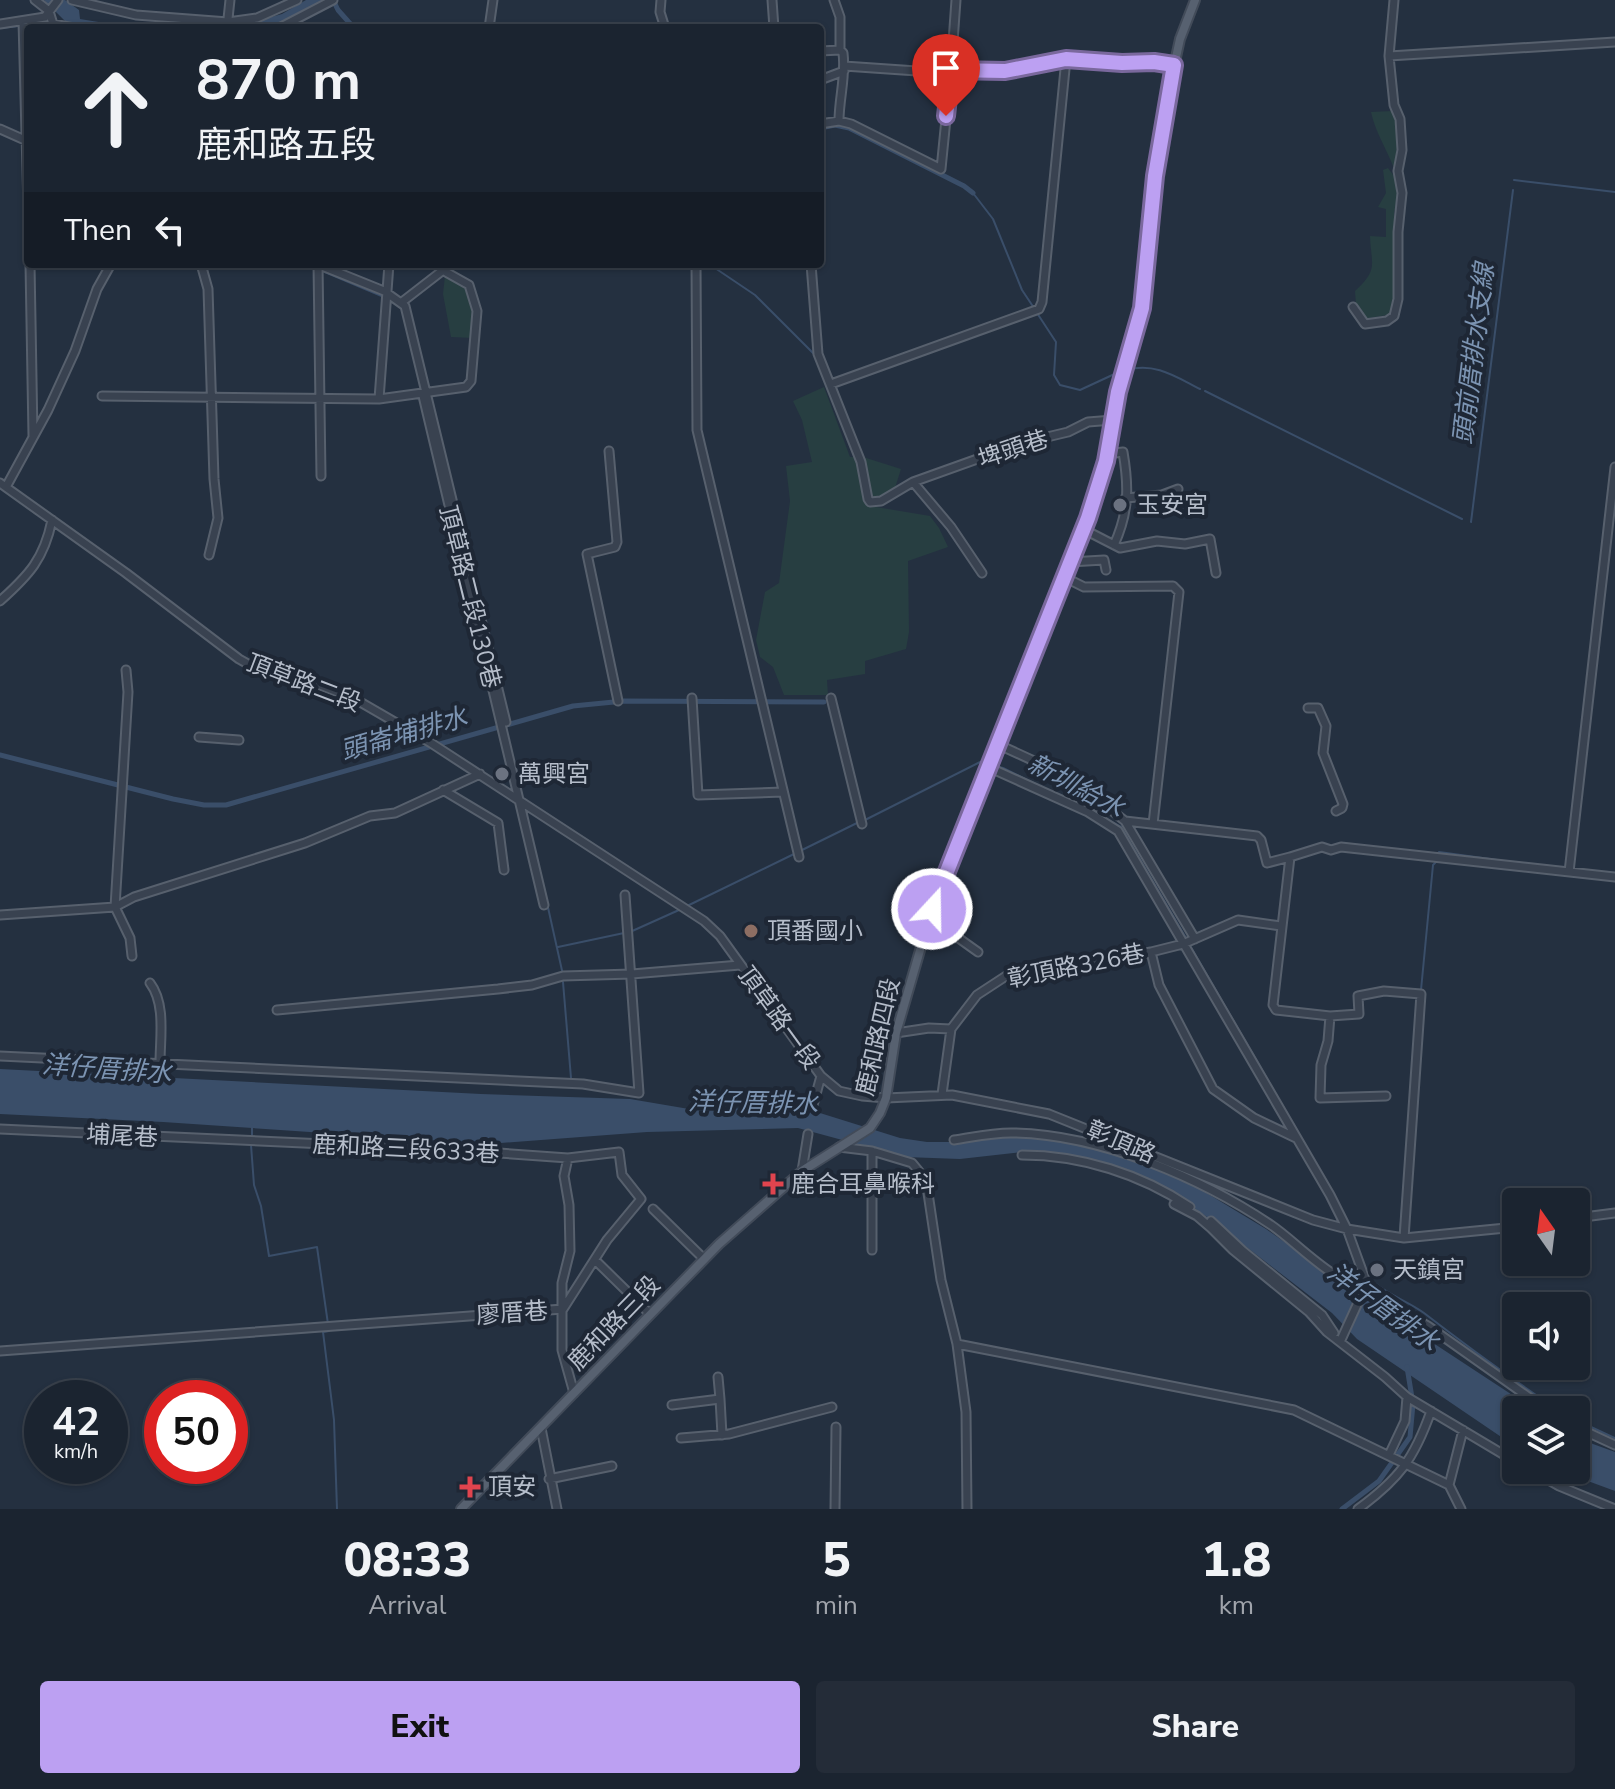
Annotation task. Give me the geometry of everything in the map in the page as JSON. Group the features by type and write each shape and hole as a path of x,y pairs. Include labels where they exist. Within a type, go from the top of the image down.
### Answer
{"main road":[{"name":"鹿和路四段","path":"874,1123 886,1098 896,1033 929,917 1083,529 1107,454 1142,308 1155,176 1174,65 1195,0"},
{"name":"鹿和路三段","path":"461,1509 704,1259 802,1171 874,1123"}],"street":[{"path":"35,0 51,18"},
{"path":"51,18 58,0"},
{"path":"72,0 136,15 218,24"},
{"path":"227,24 230,0"},
{"path":"231,24 257,18 297,0"},
{"path":"287,24 333,0"},
{"path":"490,24 493,0"},
{"path":"661,0 664,24"},
{"path":"772,0 774,24"},
{"path":"834,0 840,17 840,50 844,68 839,121"},
{"path":"824,123 839,121 860,127 941,169 956,0"},
{"path":"1353,307 1365,324 1374,324 1394,316 1398,299 1402,184 1398,171 1402,150 1389,56 1394,0"},
{"path":"0,24 23,24 45,17 65,24"},
{"path":"23,24 24,63"},
{"path":"1389,56 1615,42"},
{"path":"824,51 840,50"},
{"path":"811,268 818,354 831,384 1039,309 1066,59"},
{"path":"824,78 844,68 1005,71 1066,59 1174,65"},
{"path":"0,129 24,140"},
{"path":"30,268 33,438"},
{"path":"3,485 33,438 75,351 90,306 109,268"},
{"path":"202,268 208,289 218,518 209,555"},
{"path":"318,268 321,476"},
{"path":"326,268 402,302"},
{"path":"379,399 389,268"},
{"path":"402,302 447,268"},
{"path":"696,268 697,430 798,853"},
{"path":"102,396 379,399 466,387 471,381 477,311 469,285 444,271"},
{"path":"402,302 506,722"},
{"name":"埤頭巷","path":"831,384 861,462 870,502 881,501 913,482 1022,443 1068,432 1088,422 1113,420"},
{"name":"頂草路二段130巷","path":"424,393 544,905"},
{"path":"609,451 617,542 615,547 587,554 618,701"},
{"path":"1107,454 1123,452 1127,483 1122,530 1114,545"},
{"path":"1569,872 1615,467"},
{"path":"913,482 951,527 982,573"},
{"name":"頂草路二段","path":"3,485 239,659 255,668 320,685 355,699 480,774 688,909"},
{"path":"1125,498 1162,495 1178,489"},
{"path":"0,601 31,573 48,539 52,520"},
{"path":"1083,529 1120,548 1157,541 1185,544 1210,539 1216,573"},
{"path":"1070,562 1104,560 1106,570"},
{"path":"1064,577 1084,587 1173,586 1179,592 1153,824"},
{"path":"126,670 128,692 115,907 130,938 132,956"},
{"path":"831,698 862,824"},
{"path":"692,701 698,795 783,792"},
{"path":"1308,708 1318,708 1326,726 1323,753 1343,804 1336,811"},
{"path":"199,737 239,740"},
{"path":"997,744 1095,789"},
{"path":"988,767 1113,826 1189,942"},
{"path":"0,915 115,907 134,897 305,843 370,816 395,813 480,774"},
{"path":"443,790 498,823 504,870"},
{"path":"1091,803 1111,810 1125,821 1350,1229 1368,1287 1376,1297 1428,1326 1527,1396"},
{"path":"1125,821 1257,836 1267,863 1322,847 1331,850 1341,847 1615,877"},
{"path":"1290,857 1273,1005 1276,1010 1330,1016 1359,1014 1358,996 1384,991 1421,994 1404,1238"},
{"path":"0,1056 583,1084 639,1093 625,895"},
{"name":"頂草路一段","path":"688,909 716,931 821,1076 839,1091 886,1098"},
{"path":"943,927 960,910"},
{"path":"929,917 978,952"},
{"name":"彰頂路326巷","path":"942,1094 951,1029 977,995 1006,976 1039,977 1055,966 1078,969 1096,961 1151,952 1189,942 1238,920 1281,926"},
{"path":"1151,952 1159,985 1213,1089 1254,1118 1298,1139"},
{"path":"277,1010 521,986 563,976 740,965"},
{"path":"150,983 160,1010 160,1063"},
{"path":"1330,1016 1328,1041 1321,1065 1320,1098 1386,1096"},
{"path":"896,1033 929,1028 951,1029"},
{"path":"813,1105 821,1076"},
{"name":"彰頂路","path":"886,1098 942,1094 1049,1114 1313,1220 1350,1229 1404,1238 1502,1228"},
{"name":"埔尾巷","path":"0,1129 244,1141"},
{"path":"954,1140 1014,1133 1096,1144 1213,1190 1270,1224 1335,1276 1357,1287 1368,1287"},
{"path":"802,1171 808,1134"},
{"name":"鹿和路三段633巷","path":"244,1141 568,1158 619,1152 622,1175 641,1199 607,1240 595,1260"},
{"path":"842,1145 912,1163 926,1180 941,1280 957,1344 966,1412 967,1509"},
{"path":"872,1151 872,1250"},
{"path":"1022,1155 1086,1161 1137,1178 1181,1201 1210,1220 1322,1315 1340,1342"},
{"path":"568,1158 564,1176 569,1205 570,1251 562,1283 562,1350 574,1393"},
{"path":"1174,1204 1197,1216 1407,1397 1502,1454"},
{"path":"653,1209 704,1259"},
{"path":"1590,1216 1615,1213"},
{"path":"563,1309 595,1260 650,1314"},
{"path":"1340,1342 1368,1287"},
{"name":"廖厝巷","path":"0,1351 563,1309"},
{"path":"957,1344 1294,1410 1449,1485 1461,1509"},
{"path":"718,1377 722,1435"},
{"path":"1391,1456 1405,1421 1407,1397"},
{"path":"672,1405 720,1399"},
{"path":"681,1438 722,1435 832,1407"},
{"path":"1358,1509 1378,1494 1419,1446 1428,1409"},
{"path":"835,1509 836,1427"},
{"path":"541,1428 557,1509"},
{"path":"1449,1485 1463,1430"},
{"path":"1590,1433 1615,1445"},
{"path":"549,1479 612,1466"},
{"path":"1560,1484 1615,1509"}],"green space":[{"path":"1392,111 1397,132 1395,166 1371,112"},
{"path":"1388,168 1399,183 1399,198 1394,212 1394,308 1387,315 1364,319 1356,305 1355,291 1371,272 1370,236 1386,237 1386,209 1378,207 1386,193 1383,170"},
{"path":"445,276 469,288 474,306 473,338 451,337 443,294"},
{"path":"824,387 850,457 863,457 901,469 895,488 879,498 871,497 870,506 930,516 948,547 908,561 909,632 906,649 865,661 865,674 827,680 828,695 784,695 773,667 760,657 756,640 765,592 779,583 790,501 786,466 812,462 802,420 793,401"}],"water":[{"path":"44,0 65,0 79,10 80,19 111,24 72,24 66,22"},
{"path":"306,0 327,0 278,24 246,24 282,14"},
{"path":"0,1069 630,1099 689,1109 804,1108 900,1138 927,1142 954,1142 1005,1134 1058,1138 1132,1159 1190,1183 1266,1229 1514,1396 1502,1396 1502,1437 1357,1339 1332,1313 1182,1200 1137,1178 1032,1151 960,1159 905,1157 798,1128 647,1132 488,1144 0,1114"},
{"path":"1590,1442 1615,1452 1615,1491 1590,1482"}],"waterway":[{"path":"333,0 350,24"},
{"path":"34,24 51,22"},
{"path":"0,28 19,26"},
{"path":"824,127 835,125 849,128 973,193"},
{"name":"頭前厝排水支線","path":"1514,180 1615,192"},
{"name":"頭前厝排水支線","path":"1471,522 1513,190"},
{"name":"頭前厝排水支線","path":"973,193 993,219 1022,290 1034,308"},
{"path":"715,268 755,295 815,355"},
{"path":"320,270 384,297"},
{"name":"頭前厝排水支線","path":"1037,313 1056,342 1054,375 1060,385 1080,390 1121,371"},
{"name":"頭前厝排水支線","path":"1127,370 1156,369 1200,389"},
{"name":"頭前厝排水支線","path":"1205,391 1462,519"},
{"name":"頭崙埔排水","path":"0,755 173,799 204,805 226,805 573,706 624,701 824,702"},
{"name":"新圳給水","path":"865,820 980,762 985,763"},
{"name":"新圳給水","path":"991,765 1050,791"},
{"name":"新圳給水","path":"1106,819 1121,827 1186,938"},
{"name":"新圳給水","path":"800,851 859,822"},
{"path":"1438,856 1439,852 1497,860"},
{"name":"新圳給水","path":"685,907 794,854"},
{"path":"1421,990 1433,865 1436,862"},
{"path":"547,903 563,975"},
{"name":"新圳給水","path":"630,932 679,910"},
{"name":"新圳給水","path":"558,947 624,933"},
{"name":"新圳給水","path":"1189,944 1310,1153"},
{"path":"563,982 571,1078"},
{"path":"252,1125 252,1139"},
{"path":"251,1145 254,1185 261,1206 269,1256 317,1247 329,1331 323,1332 334,1420 337,1509"},
{"path":"1400,1233 1405,1171"},
{"path":"1590,1212 1615,1209"},
{"name":"洋仔厝排水","path":"1376,1284 1424,1313 1538,1396"},
{"path":"1342,1509 1379,1481 1410,1437 1413,1404 1407,1367"},
{"path":"1590,1426 1615,1438"}],"place":[{"name":"玉安宮","path":"1120,505"},
{"name":"萬興宮","path":"502,774"},
{"name":"頂番國小","path":"751,931"},
{"name":"鹿合耳鼻喉科","path":"773,1184"},
{"name":"天鎮宮","path":"1377,1270"},
{"name":"頂安","path":"470,1487"}],"route":[{"path":"932,909 1088,518 1106,461 1118,392 1142,308 1155,176 1174,65 1066,59 1005,71 951,70 946,73 949,89 946,116"}]}
